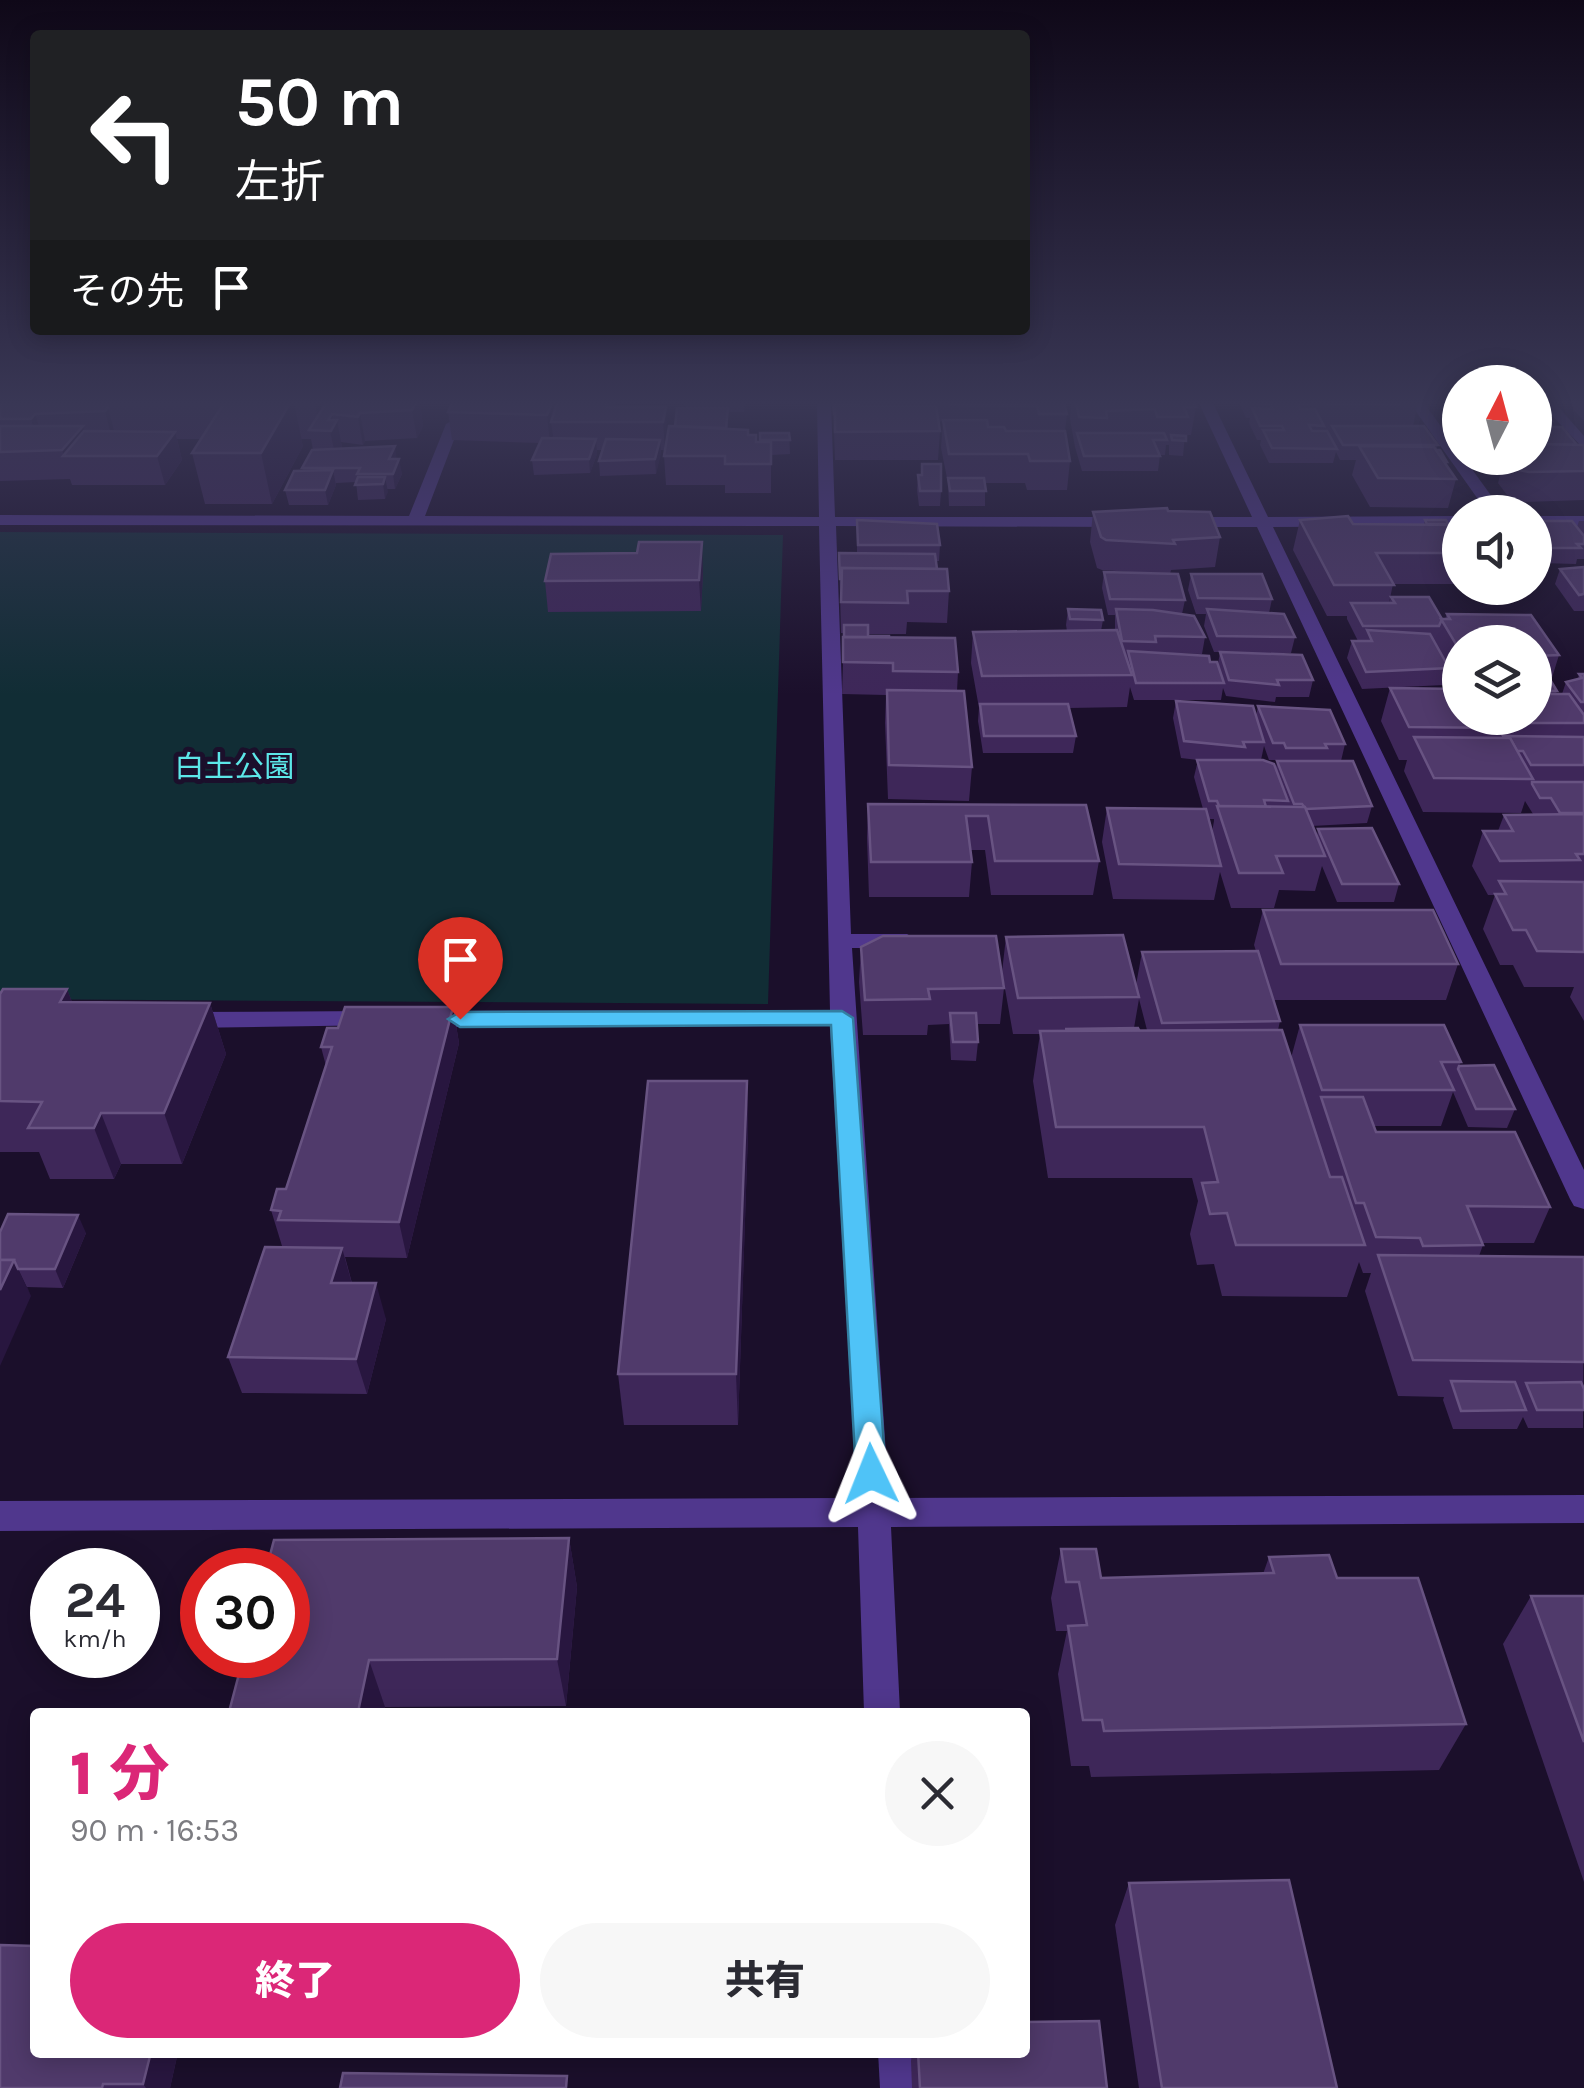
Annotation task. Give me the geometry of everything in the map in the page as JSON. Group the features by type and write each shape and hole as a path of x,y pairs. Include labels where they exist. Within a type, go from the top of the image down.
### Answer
{"street":[{"path":"415,520 423,500"},
{"path":"826,500 842,1018 882,1708"},
{"path":"1253,500 1584,1199"},
{"path":"0,520 1144,522"},
{"path":"1552,521 1584,520"},
{"path":"1164,522 1442,521"},
{"path":"842,941 934,941"},
{"path":"157,1020 842,1018"},
{"path":"0,1516 1584,1510"},
{"path":"899,2058 901,2088"}],"green space":[{"name":"白土公園","path":"0,532 783,535 768,1004 0,999"}],"building":[{"path":"1167,508 1210,512 1220,537 1173,540 1175,544 1106,540 1101,537 1093,512"},
{"path":"1348,516 1353,524 1442,525 1442,553 1376,553 1394,585 1334,585 1300,520"},
{"path":"857,520 937,524 940,545 858,545"},
{"path":"1425,520 1442,520 1442,524 1427,524"},
{"path":"1552,521 1572,521 1584,536 1584,544 1577,544 1581,548 1552,548"},
{"path":"639,542 702,542 699,580 545,581 551,554 637,553"},
{"path":"839,553 935,554 937,569 842,568 840,579"},
{"path":"1584,567 1584,594 1579,595 1560,569"},
{"path":"842,568 947,569 949,591 907,591 908,603 841,602"},
{"path":"1104,572 1178,574 1185,600 1110,599"},
{"path":"1191,574 1262,574 1272,599 1198,598"},
{"path":"1391,597 1429,597 1442,619 1439,626 1363,626 1351,603 1395,603"},
{"path":"1068,609 1101,610 1103,620 1070,619"},
{"path":"1116,609 1194,616 1205,637 1155,636 1156,642 1122,641"},
{"path":"1207,609 1284,614 1295,637 1217,636"},
{"path":"1447,614 1531,615 1538,625 1445,625 1441,619 1450,619"},
{"path":"844,625 868,625 868,636 889,637 844,637"},
{"path":"1117,630 1132,675 982,676 973,632"},
{"path":"1367,630 1430,634 1442,655 1442,668 1366,672 1352,641 1372,641"},
{"path":"843,637 955,638 958,672 893,671 893,663 843,662"},
{"path":"1128,651 1209,656 1210,662 1217,662 1224,683 1136,683"},
{"path":"1220,652 1302,655 1313,680 1277,680 1279,685 1229,680"},
{"path":"1579,674 1584,674 1584,702 1566,682 1582,678"},
{"path":"1390,688 1442,689 1442,727 1409,727"},
{"path":"887,690 964,691 972,767 889,765"},
{"path":"1552,694 1569,694 1584,715 1584,723 1552,723"},
{"path":"1176,701 1253,706 1264,742 1243,742 1245,747 1184,741"},
{"path":"980,704 1068,704 1076,736 984,736"},
{"path":"1258,706 1330,710 1345,744 1286,748 1284,743 1273,743"},
{"path":"1503,736 1584,737 1584,765 1531,765 1523,751 1517,751 1510,738"},
{"path":"1414,737 1510,738 1533,779 1434,778"},
{"path":"1197,760 1263,760 1274,764 1288,801 1264,800 1266,807 1219,806 1217,801 1209,801"},
{"path":"1277,761 1353,761 1372,806 1306,809 1302,804 1294,804"},
{"path":"1532,782 1584,782 1584,813 1560,813 1551,798 1540,798"},
{"path":"868,804 1086,805 1099,861 995,861 988,816 966,816 972,862 871,862"},
{"path":"1217,806 1305,807 1325,856 1276,856 1283,873 1239,873"},
{"path":"1107,808 1206,809 1221,866 1119,864"},
{"path":"1584,814 1584,854 1576,854 1580,860 1500,861 1483,831 1513,831 1504,815"},
{"path":"1372,828 1399,884 1342,884 1318,829"},
{"path":"1499,881 1584,882 1584,952 1537,951 1526,930 1513,930 1495,894 1506,894"},
{"path":"1263,910 1433,910 1458,964 1281,964"},
{"path":"1123,935 1139,997 1018,998 1006,937"},
{"path":"883,936 996,936 1004,988 928,989 930,999 865,1000 861,947"},
{"path":"1258,951 1280,1021 1162,1023 1142,952"},
{"path":"3,989 67,989 60,1002 210,1003 164,1113 101,1113 94,1128 28,1128 42,1102 0,1101"},
{"path":"345,1007 453,1007 399,1222 278,1220 281,1211 271,1210 277,1189 286,1189 332,1047 321,1047 327,1028 338,1028"},
{"path":"950,1013 976,1013 978,1042 953,1042"},
{"path":"1300,1025 1444,1025 1461,1062 1441,1062 1454,1090 1322,1090"},
{"path":"1138,1028 1139,1030 1065,1029"},
{"path":"1282,1030 1330,1177 1342,1177 1365,1245 1236,1245 1227,1213 1210,1214 1202,1183 1218,1182 1204,1127 1056,1127 1040,1031"},
{"path":"1494,1065 1515,1109 1476,1109 1458,1069"},
{"path":"648,1081 747,1081 736,1374 618,1374"},
{"path":"1321,1097 1363,1097 1376,1132 1515,1132 1550,1207 1467,1206 1483,1245 1423,1246 1420,1238 1376,1237 1364,1203 1356,1203"},
{"path":"8,1214 78,1215 55,1269 18,1269 14,1260 0,1260 0,1232"},
{"path":"265,1247 342,1248 331,1283 376,1283 356,1359 228,1357"},
{"path":"1378,1255 1584,1257 1584,1362 1413,1360"},
{"path":"0,1260 14,1260 0,1290"},
{"path":"1451,1381 1515,1382 1526,1410 1461,1411"},
{"path":"1581,1382 1584,1410 1537,1410 1526,1383"},
{"path":"569,1538 557,1659 369,1660 359,1708 230,1708 238,1678 310,1678 310,1548 272,1548 274,1540"},
{"path":"1061,1549 1096,1549 1101,1578 1274,1573 1269,1557 1329,1555 1337,1578 1418,1578 1466,1724 1104,1731 1102,1720 1083,1720 1068,1626 1087,1625 1079,1582 1066,1582"},
{"path":"1531,1596 1584,1596 1584,1742"},
{"path":"1289,1880 1337,2088 1162,2088 1129,1883"},
{"path":"0,1945 30,1946 30,2058 150,2058 143,2084 0,2088"},
{"path":"1099,2021 1107,2088 920,2088 918,2058 1030,2058 1030,2022"},
{"path":"343,2073 567,2076 566,2088 340,2088"}],"route":[{"path":"460,1019 842,1018 871,1474"}]}
